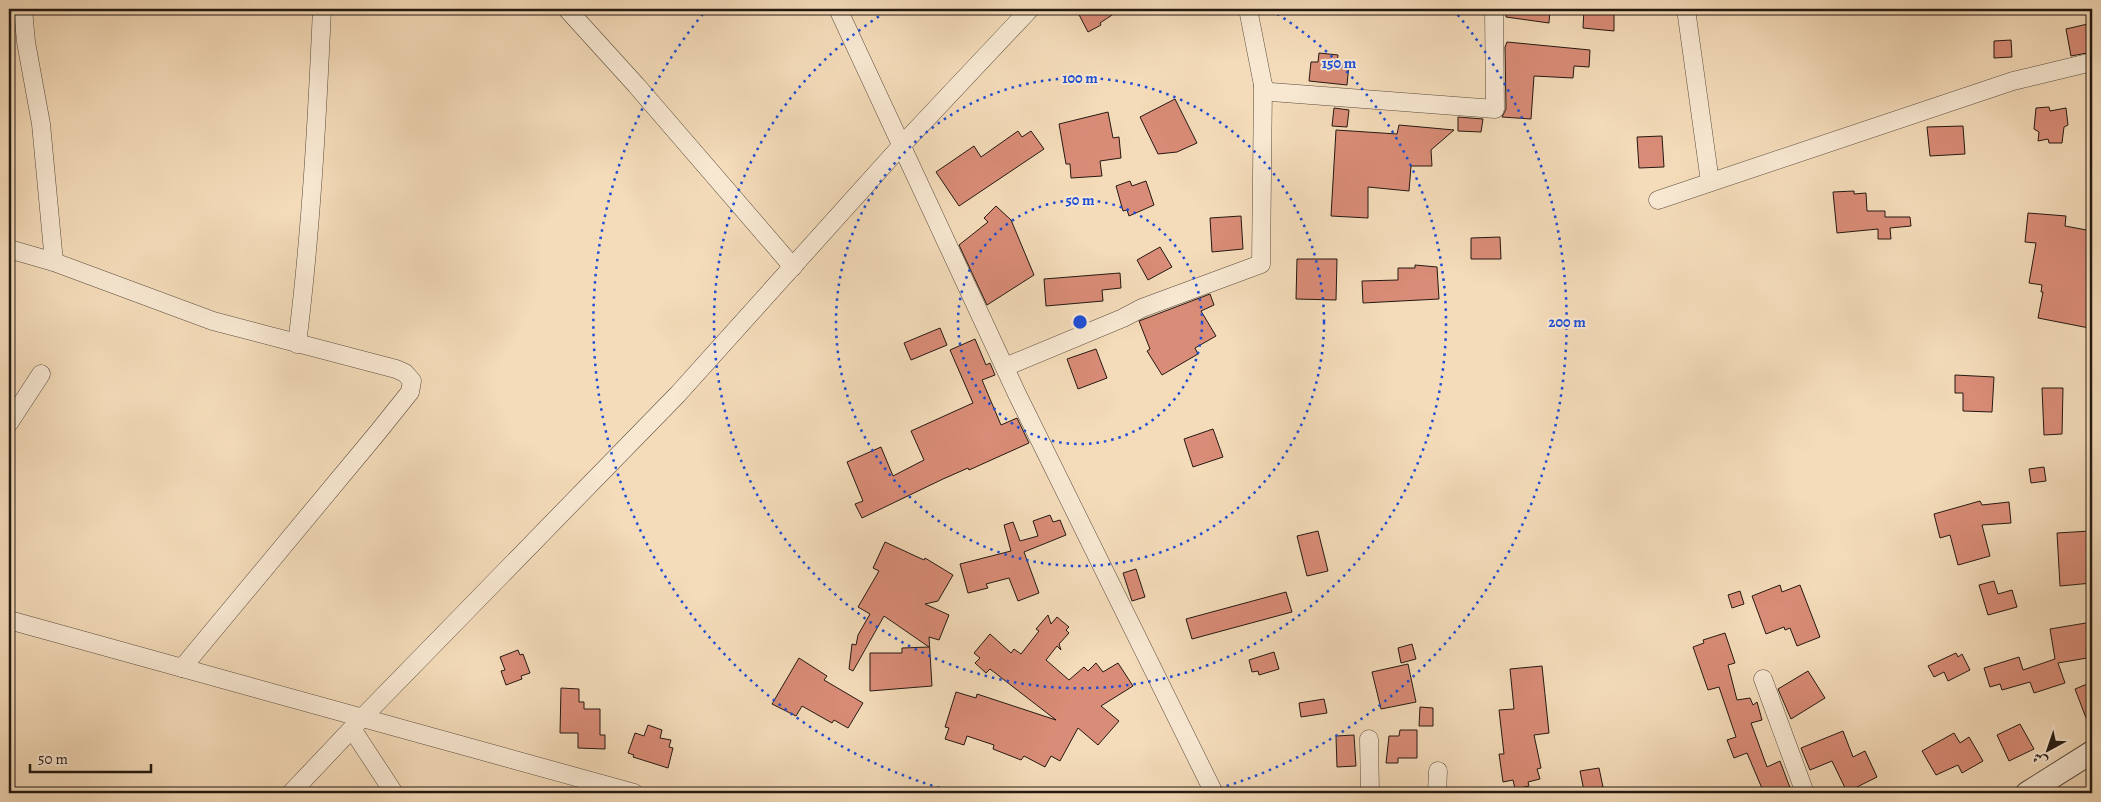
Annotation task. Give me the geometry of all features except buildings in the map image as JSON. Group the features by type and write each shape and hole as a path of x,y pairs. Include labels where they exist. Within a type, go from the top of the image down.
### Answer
{"street":[{"path":"23,9 26,42 41,124 54,262"},
{"path":"297,344 308,262 322,9"},
{"path":"567,9 636,85 793,267"},
{"path":"838,9 1004,367 1214,793"},
{"path":"291,793 356,724 640,435 901,146 1030,9"},
{"path":"1004,367 1142,308 1260,264 1263,84 1248,9"},
{"path":"1263,84 1266,90 1271,92 1495,109 1494,9"},
{"path":"1686,9 1710,182"},
{"path":"1658,200 2013,81 2092,62"},
{"path":"9,249 54,262 213,320 396,369 411,378 412,386 353,463 182,668"},
{"path":"9,423 41,374"},
{"path":"9,620 182,668 356,724 634,793"},
{"path":"1763,679 1805,793"},
{"path":"356,724 394,793"},
{"path":"1369,739 1370,793"},
{"path":"2027,793 2092,752"},
{"path":"1437,793 1438,771"}]}
